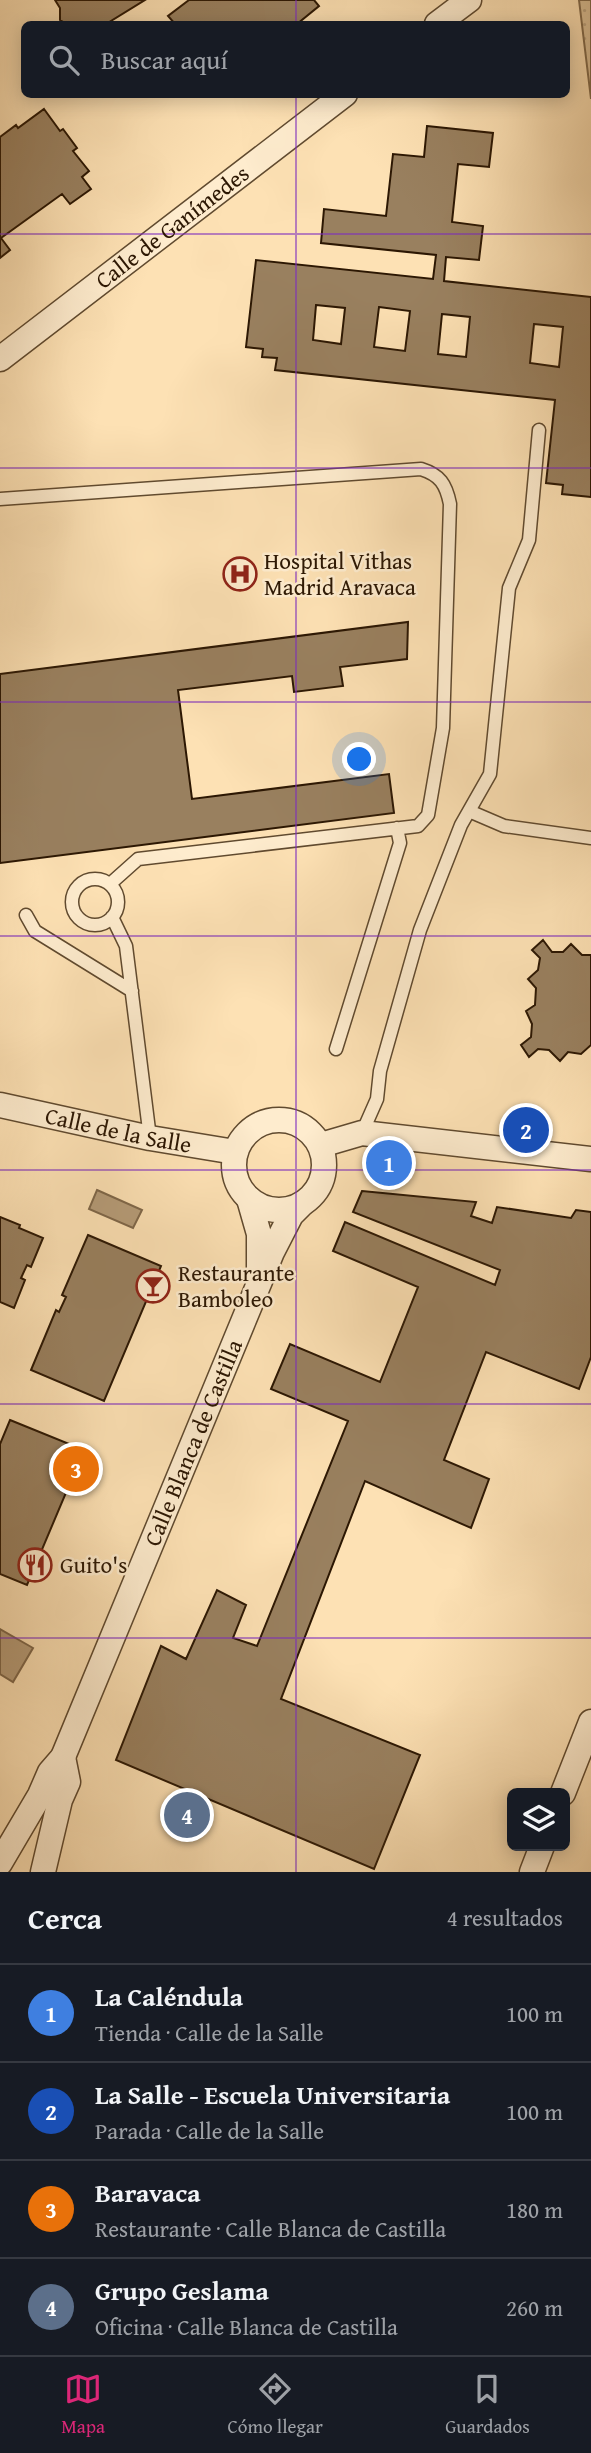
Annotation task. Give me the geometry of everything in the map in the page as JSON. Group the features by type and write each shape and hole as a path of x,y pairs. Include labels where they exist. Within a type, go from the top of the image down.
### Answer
{"street":[{"path":"441,21 469,0"},
{"name":"Calle de Ganímedes","path":"0,359 340,98"},
{"name":"Calle de la Salle","path":"0,1105 150,1138 235,1152"},
{"path":"275,1119 302,1125 321,1145 325,1159 320,1186 311,1198 300,1206 273,1210 249,1199 240,1189 235,1177 235,1152 250,1129 262,1122 275,1119"},
{"path":"321,1145 362,1133 591,1159"},
{"name":"Calle Blanca de Castilla","path":"249,1199 259,1234 258,1285"},
{"name":"Calle Blanca de Castilla","path":"0,1863 40,1795 50,1772 64,1757 272,1252 291,1215 300,1206"},
{"path":"565,1788 591,1722"},
{"name":"Calle Blanca de Castilla","path":"43,1872 60,1800 68,1782 64,1757"},
{"path":"532,1872 540,1851"}],"lane":[{"path":"362,1133 377,1099 380,1071 420,930 461,825 490,774 509,588 528,540 539,430"},
{"path":"0,499 421,468 436,474 447,486 450,504 443,728 428,815 418,826 138,859 110,884"},
{"path":"469,811 504,826 591,838"},
{"path":"336,1049 400,843 397,828"},
{"path":"93,878 110,884 118,900 112,917 105,923 87,924 79,920 71,903 77,887 93,878"},
{"path":"26,915 35,931 132,991"},
{"path":"112,917 126,946 150,1138"}],"shaded area":[{"path":"579,0 591,0 591,99"},
{"path":"97,1190 142,1210 133,1228 89,1209"},
{"path":"0,1629 33,1648 13,1682 0,1674"}],"building":[{"path":"55,0 145,0 111,21 62,21 60,8"},
{"path":"189,0 314,0 319,6 301,21 172,21 168,16"},
{"path":"44,109 77,148 73,151 89,171 82,177 91,189 70,204 62,194 1,238 10,250 0,258 0,137"},
{"path":"427,126 493,133 489,167 458,164 452,222 483,226 479,260 446,257 444,281 591,297 591,497 562,494 563,485 546,483 555,400 275,370 277,358 262,357 263,349 246,347 256,260 433,279 436,255 321,243 324,209 386,216 393,154 424,157","holes":["316,305 345,308 341,344 313,340","379,307 410,311 405,351 374,347","442,314 470,317 466,357 438,354","534,324 563,327 559,367 530,363"]},
{"path":"408,622 407,659 340,667 343,686 294,692 292,676 178,690 192,799 389,774 394,813 0,863 0,674"},
{"path":"543,940 552,952 563,952 571,944 582,955 591,955 591,1045 581,1054 568,1052 560,1061 549,1050 538,1049 529,1057 521,1045 531,1037 532,1024 526,1011 535,1005 536,988 528,979 538,970 540,958 532,950"},
{"path":"362,1191 476,1202 471,1216 492,1223 497,1207 571,1218 576,1210 591,1212 591,1357 579,1389 486,1352 444,1460 489,1479 471,1528 365,1481 281,1699 420,1755 374,1869 116,1760 161,1646 186,1659 217,1590 246,1605 233,1638 257,1646 348,1421 271,1389 290,1344 380,1382 418,1287 333,1251 345,1222 495,1285 500,1270 353,1212"},
{"path":"0,1217 43,1238 31,1267 27,1265 21,1278 25,1280 14,1308 0,1302"},
{"path":"88,1235 161,1266 104,1401 31,1370 56,1310 59,1312 66,1297 62,1295"},
{"path":"10,1420 84,1450 27,1585 0,1574 0,1444"}],"place":[{"name":"Hospital Vithas Madrid Aravaca","path":"240,574"},
{"name":"La Salle - Escuela Universitaria","path":"526,1130"},
{"name":"La Caléndula","path":"389,1163"},
{"name":"Restaurante Bamboleo","path":"153,1286"},
{"name":"Baravaca","path":"76,1469"},
{"name":"Guito's","path":"35,1565"},
{"name":"Grupo Geslama","path":"187,1815"}]}
